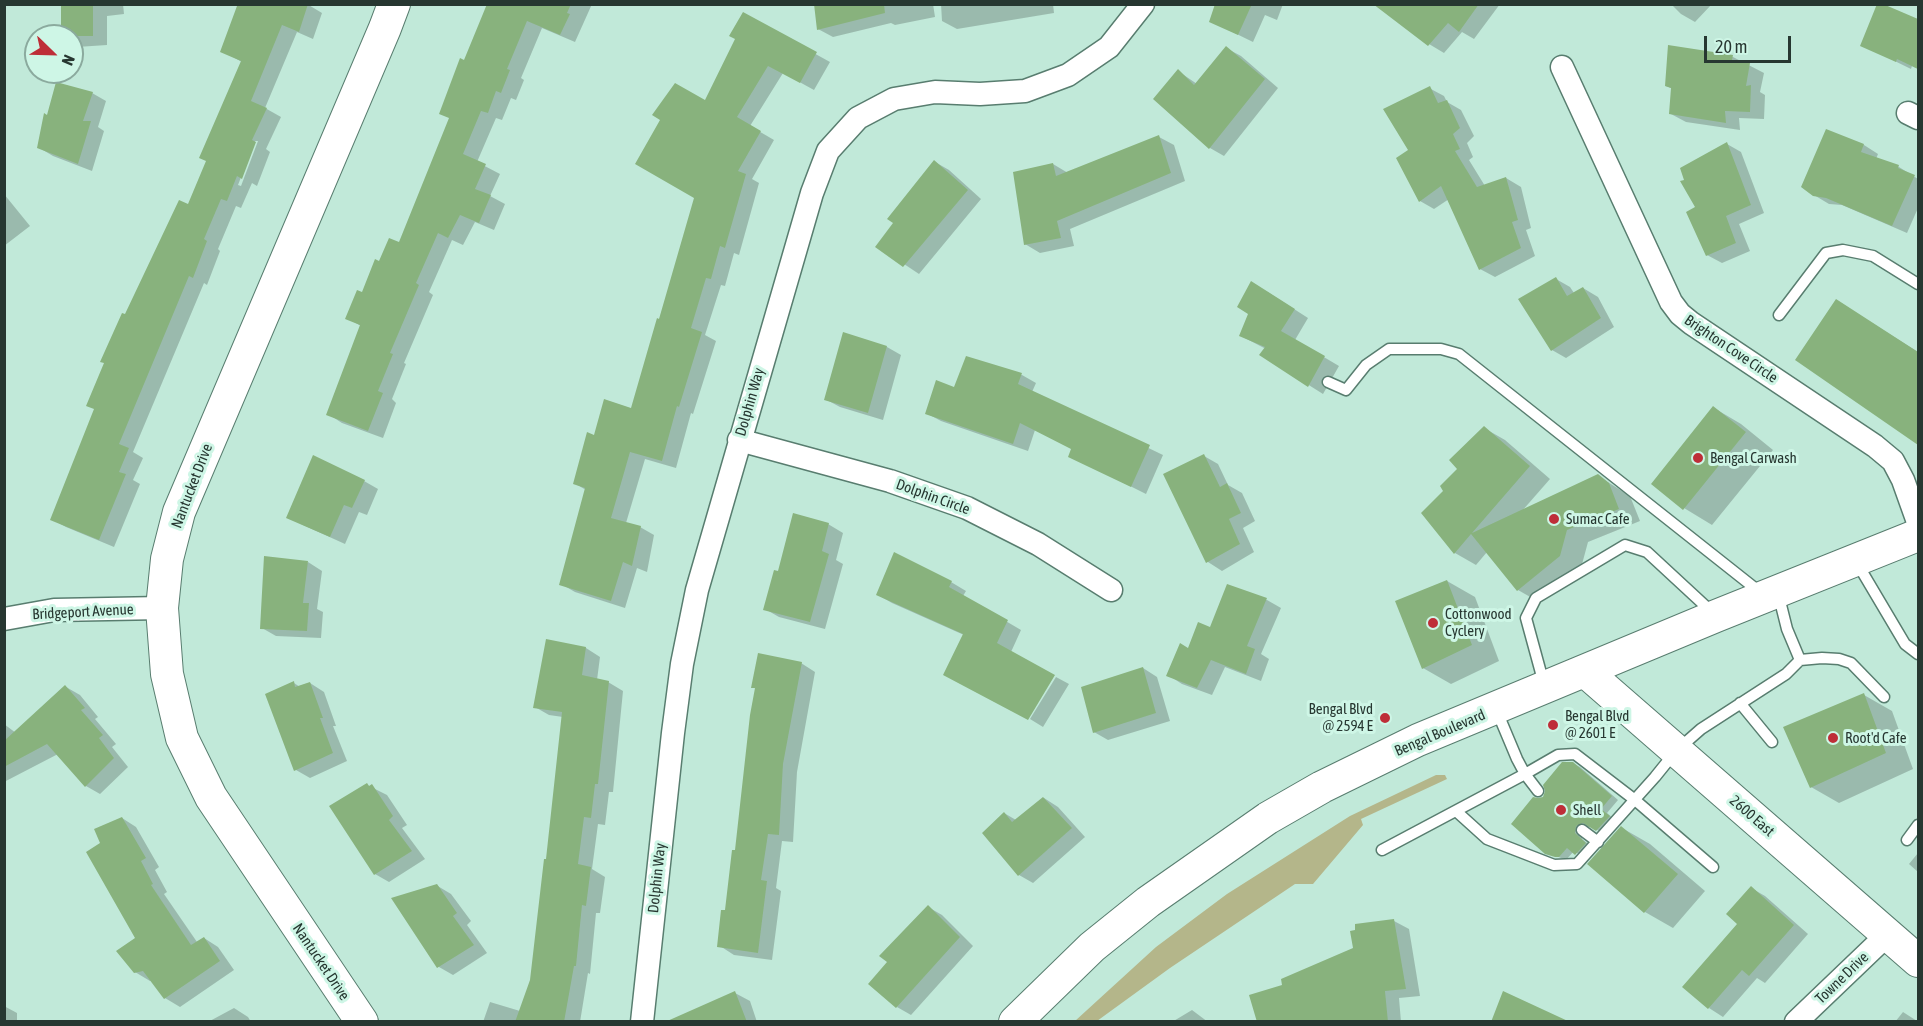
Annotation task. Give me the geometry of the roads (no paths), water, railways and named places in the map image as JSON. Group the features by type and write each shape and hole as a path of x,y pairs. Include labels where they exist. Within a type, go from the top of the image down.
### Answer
{"street":[{"name":"Nantucket Drive","path":"362,1022 211,797 182,738 167,674 162,608 167,559 179,512 394,4"},
{"name":"Dolphin Way","path":"642,1022 673,733 682,664 697,590 812,193 828,151 858,118 894,99 935,92 980,94 1024,91 1068,75 1109,47 1143,4"},
{"name":"Brighton Cove Circle","path":"1562,67 1671,302 1680,314 1875,446 1893,461 1903,480 1918,522"},
{"name":"Dolphin Circle","path":"740,440 890,481 968,508 1038,544 1111,590"},
{"name":"Bengal Boulevard","path":"1016,1022 1092,947 1139,909 1268,818 1322,787 1400,749 1716,616 1918,535"},
{"name":"Bridgeport Avenue","path":"4,619 54,610 162,608"},
{"name":"2600 East","path":"1586,672 1918,961"},
{"name":"Towne Drive","path":"1796,1022 1888,934"}],"lane":[{"path":"1779,315 1826,253 1843,250 1873,256 1918,284"},
{"path":"1328,382 1346,390 1366,365 1389,349 1441,349 1459,354 1772,594 1800,660"},
{"path":"1546,688 1527,618 1536,598 1625,545 1647,552 1716,616"},
{"path":"1855,560 1905,644 1918,654"},
{"path":"1456,811 1487,839 1554,866 1577,864 1677,751 1701,729 1786,674 1800,660 1839,658 1851,663 1884,697"},
{"path":"1740,703 1772,742"},
{"path":"1496,709 1525,774 1538,791"},
{"path":"1382,850 1558,755 1575,754 1635,800 1713,867"},
{"path":"1907,840 1918,825"},
{"path":"1582,830 1598,842"}],"place":[{"name":"Bengal Carwash","path":"1698,458"},
{"name":"Sumac Cafe","path":"1554,519"},
{"name":"Cottonwood Cyclery","path":"1433,623"},
{"name":"Bengal Blvd @ 2594 E","path":"1385,718"},
{"name":"Bengal Blvd @ 2601 E","path":"1553,725"},
{"name":"Root'd Cafe","path":"1833,738"},
{"name":"Shell","path":"1561,810"}]}
